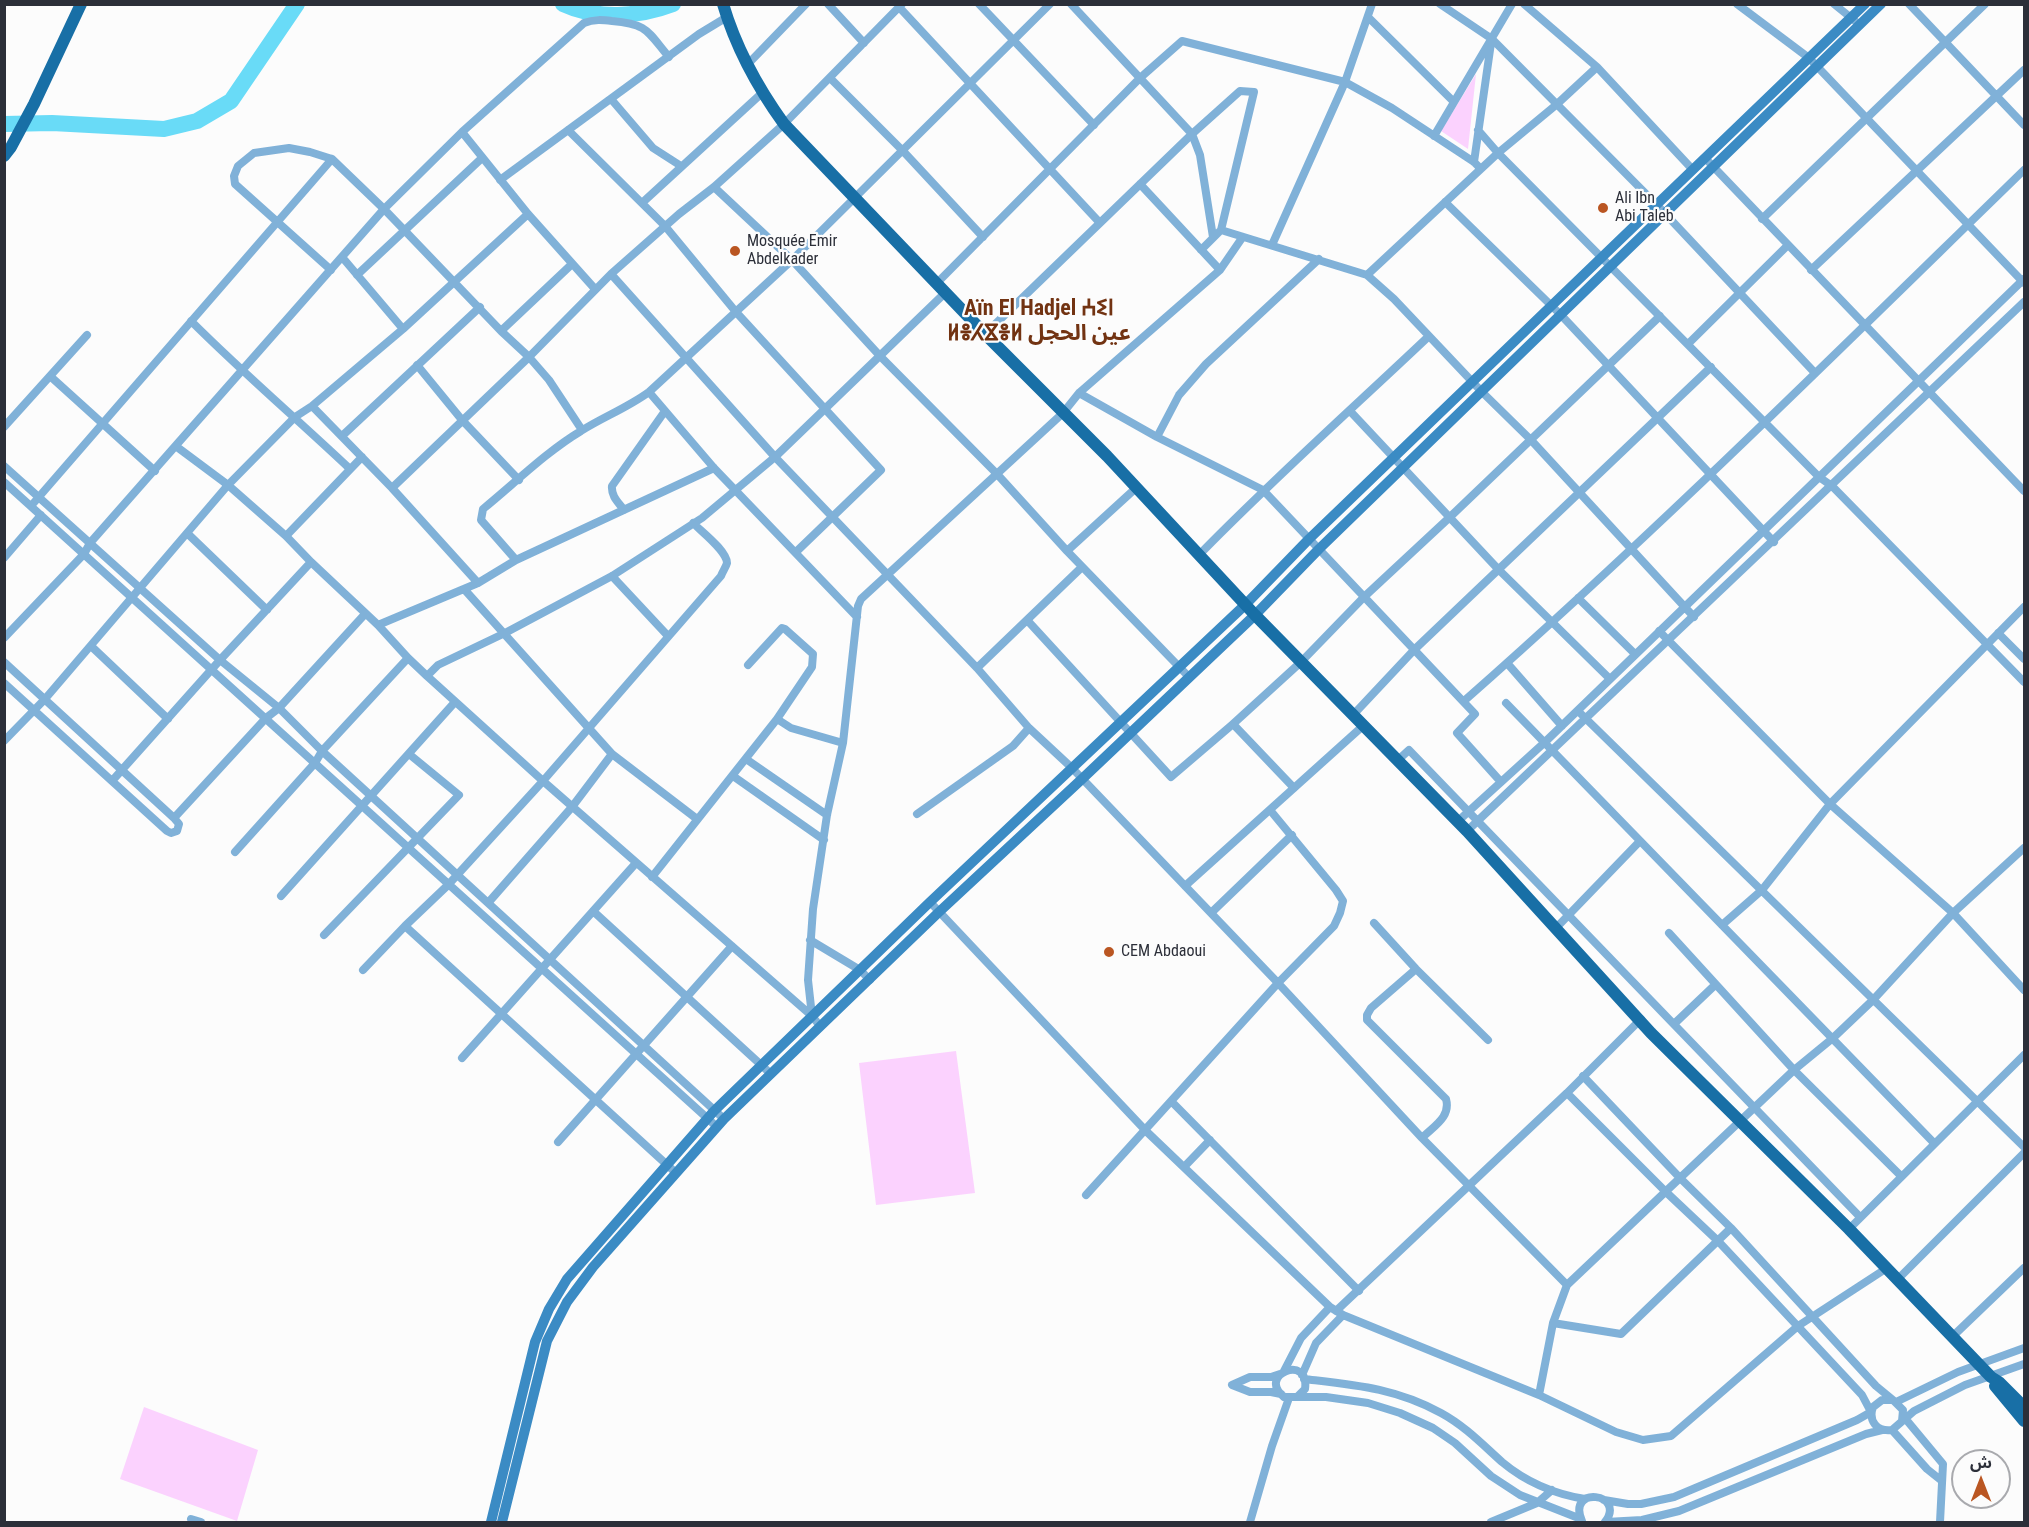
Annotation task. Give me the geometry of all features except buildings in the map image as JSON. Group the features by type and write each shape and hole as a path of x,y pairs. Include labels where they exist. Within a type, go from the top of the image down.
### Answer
{"main road":[{"path":"8,152 34,104 81,4"},
{"path":"1856,21 1865,4"},
{"path":"502,1522 547,1341 567,1302 593,1267 720,1123 939,912 1255,615 1319,549 1713,167 1856,21 1881,4"},
{"path":"725,11 747,65 762,93 784,124 1136,488 1255,615 1467,831 1652,1033 1849,1229 1979,1364 2003,1397 2025,1421"},
{"path":"491,1522 535,1342 549,1309 567,1279 711,1115 930,902 1246,604 1309,539 1602,256 1705,158 1813,63"},
{"path":"1990,1377 2001,1384 2025,1407"}],"street":[{"path":"747,65 806,4"},
{"path":"828,4 864,43"},
{"path":"979,4 1094,124"},
{"path":"516,560 484,525 481,515 483,509 582,430 633,404 649,392 792,260 1050,4"},
{"path":"1071,4 1192,134 1200,155 1213,237"},
{"path":"1272,245 1345,82 1372,4"},
{"path":"1440,4 1492,39 1657,205 1815,374"},
{"path":"1434,136 1512,4"},
{"path":"1524,4 1597,67 1693,170"},
{"path":"1457,822 1578,711 1684,606 2024,281 1813,63 1737,4"},
{"path":"1834,4 1856,21"},
{"path":"1909,4 2025,124"},
{"path":"1762,219 1985,4"},
{"path":"392,488 529,357 611,274 784,124 900,6 1100,223"},
{"path":"500,180 669,57 725,11"},
{"path":"1368,16 1454,102"},
{"path":"4,638 84,554 90,543 156,471 384,209 462,132 588,21 639,25 669,57"},
{"path":"1474,162 1492,39"},
{"path":"427,676 438,665 505,633 612,576 702,518 774,457 880,356 942,288 983,237 1140,78 1182,41 1345,82 1392,108 1474,162 1481,169"},
{"path":"1367,275 1498,153 1597,67"},
{"path":"1811,270 2025,70"},
{"path":"830,78 903,151 983,237"},
{"path":"985,334 1192,134 1240,91 1254,92 1248,125 1221,230 1201,250"},
{"path":"642,204 762,93"},
{"path":"612,99 653,148 681,166"},
{"path":"568,130 665,226 736,312 880,470 830,516 796,552"},
{"path":"1478,130 1498,153 1819,477 1832,486 2025,682"},
{"path":"462,132 528,214 595,289"},
{"path":"331,270 235,184 234,176 238,166 254,153 289,148 332,159 529,357 549,380 582,430"},
{"path":"357,275 482,158"},
{"path":"1705,158 2025,491"},
{"path":"31,506 332,159"},
{"path":"1464,701 1552,623 1765,422 2025,170"},
{"path":"1140,184 1220,270"},
{"path":"714,187 792,260 880,356 997,474 1082,567 1189,677"},
{"path":"1445,202 1561,315 1774,542"},
{"path":"4,741 45,699 228,485 295,417 312,406 403,329 528,214"},
{"path":"1221,230 1367,275 1394,299 1472,382 1531,440 1694,617"},
{"path":"812,1016 808,980 810,940 827,814 843,743 861,599 1063,413 1079,393 1220,270 1242,237"},
{"path":"1688,344 1788,245"},
{"path":"342,258 403,329"},
{"path":"1157,437 1179,395 1206,364 1319,259"},
{"path":"501,331 573,264"},
{"path":"611,274 774,457 976,668 1029,728 1072,768 1278,983 1422,1138 1567,1285"},
{"path":"1467,831 2025,302"},
{"path":"342,436 480,307"},
{"path":"1027,620 1171,777 1301,662 1364,597 1660,316"},
{"path":"191,321 241,371 295,417 350,469"},
{"path":"4,427 87,335"},
{"path":"1199,555 1263,490 1429,336"},
{"path":"417,365 462,420 519,480"},
{"path":"1353,715 1414,650 1711,367"},
{"path":"50,376 156,471"},
{"path":"649,392 714,468 857,617"},
{"path":"1079,393 1157,437 1263,490 1475,714 1457,733 1501,782"},
{"path":"312,406 392,488 478,582"},
{"path":"624,510 611,491 612,486 665,411"},
{"path":"1350,411 1498,569 1610,679"},
{"path":"177,447 228,485 286,536 455,702 812,1016 820,1026"},
{"path":"286,536 362,457"},
{"path":"4,466 220,660 279,708 322,751 643,1046 711,1115"},
{"path":"378,625 464,589 516,560 714,468"},
{"path":"4,482 636,1054 720,1123"},
{"path":"1067,551 1136,488"},
{"path":"4,558 41,515"},
{"path":"363,970 448,885 543,781 721,576 727,560 724,552 693,523"},
{"path":"187,533 267,610"},
{"path":"112,781 311,562"},
{"path":"976,668 1082,567"},
{"path":"612,576 668,636"},
{"path":"464,589 612,754 697,819"},
{"path":"1578,598 1635,654"},
{"path":"1722,925 1762,890 1830,804 2025,607"},
{"path":"174,818 266,718 279,708 364,614"},
{"path":"652,877 777,719 812,667 813,654 782,628 748,665"},
{"path":"1659,631 1830,804 1953,913 2025,990"},
{"path":"1998,633 2025,660"},
{"path":"91,646 168,719"},
{"path":"235,852 315,763 322,751 408,658"},
{"path":"4,663 174,818 179,827 176,832 171,833 4,683"},
{"path":"1507,663 1562,726"},
{"path":"281,897 455,702"},
{"path":"1506,703 1934,1143"},
{"path":"1578,711 2025,1147"},
{"path":"777,719 791,728 843,743"},
{"path":"1233,724 1294,788"},
{"path":"1185,886 1364,725"},
{"path":"917,814 1013,746 1029,728"},
{"path":"1398,760 1409,750 1860,1217"},
{"path":"324,935 459,795 409,754"},
{"path":"488,903 572,807 612,754"},
{"path":"746,759 827,814"},
{"path":"733,776 824,840"},
{"path":"1086,1195 1278,983 1334,926 1341,914 1343,901 1336,890 1270,810"},
{"path":"1211,913 1292,835"},
{"path":"1556,928 1640,842"},
{"path":"1539,1395 1553,1323 1567,1285 1754,1107 1873,1000 1953,913 2025,848"},
{"path":"462,1058 636,863"},
{"path":"930,902 1146,1131 1336,1311 1539,1395 1616,1432 1643,1440 1671,1436 1798,1326 1887,1268"},
{"path":"593,911 771,1074"},
{"path":"1374,923 1416,969 1488,1040"},
{"path":"405,926 676,1173"},
{"path":"1669,933 1794,1070 1901,1176"},
{"path":"810,940 860,970 870,980"},
{"path":"558,1142 732,946"},
{"path":"1416,969 1371,1008 1367,1020 1446,1099 1448,1107 1446,1116 1422,1138"},
{"path":"1674,1024 1715,984"},
{"path":"1281,1394 1276,1382 1300,1338 1359,1291 1568,1093 1641,1019"},
{"path":"1849,1229 2025,1055"},
{"path":"1583,1076 1731,1228 1876,1386 1900,1405 1904,1418 1940,1459 1944,1470 1940,1522"},
{"path":"1568,1093 1666,1192 1718,1240 1862,1395 1871,1412 1873,1423 1882,1430"},
{"path":"1172,1102 1359,1291"},
{"path":"1184,1167 1210,1140"},
{"path":"1897,1280 2025,1153"},
{"path":"1553,1323 1621,1334 1731,1228"},
{"path":"1952,1337 2025,1268"},
{"path":"1298,1396 1305,1389 1303,1377 1316,1342 1336,1311"},
{"path":"1585,1499 1579,1507 1579,1519 1537,1503 1491,1476 1455,1443 1433,1428 1400,1413 1368,1403 1320,1396 1289,1398 1271,1392 1250,1392 1232,1385 1250,1377 1271,1377 1294,1370 1303,1377 1371,1387 1407,1397 1443,1414 1468,1431 1504,1463 1539,1486 1585,1499 1595,1496 1604,1500 1641,1504 1674,1497 1857,1420 1871,1412 1882,1400 1894,1401 1958,1372 2025,1348"},
{"path":"1605,1522 1642,1520 1679,1511 1866,1434 1892,1430 1914,1411 1965,1385 2025,1364"},
{"path":"1250,1522 1272,1446 1289,1398"},
{"path":"1892,1430 1927,1469 1942,1481"},
{"path":"1491,1522 1537,1503 1552,1490"},
{"path":"1604,1500 1608,1504 1610,1513 1605,1522"},
{"path":"191,1519 201,1522"}],"shaded area":[{"path":"1476,74 1468,149 1441,131"},
{"path":"956,1051 975,1193 876,1205 859,1063"},
{"path":"144,1407 258,1450 237,1521 120,1479"}],"waterway":[{"path":"4,124 52,123 164,129 197,121 231,101 297,4"},
{"path":"563,4 590,13 618,15 646,12 673,4"}],"place":[{"name":"Ali Ibn Abi Taleb","path":"1603,208"},
{"name":"Mosquée Emir Abdelkader","path":"735,251"},
{"name":"CEM Abdaoui","path":"1109,952"}],"district":[{"name":"Aïn El Hadjel ⵄⵉⵏ ⵍⴻⵃⴵⴻⵍ عين الحجل","path":"1039,322"}]}
